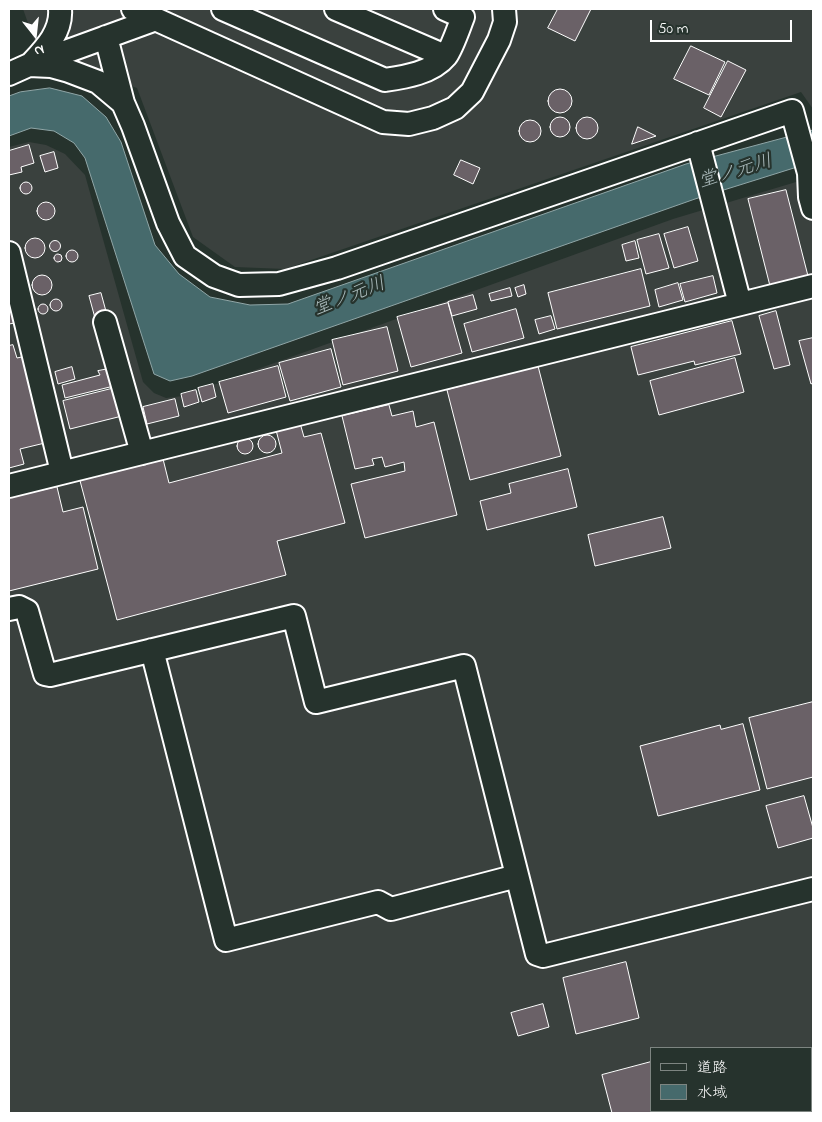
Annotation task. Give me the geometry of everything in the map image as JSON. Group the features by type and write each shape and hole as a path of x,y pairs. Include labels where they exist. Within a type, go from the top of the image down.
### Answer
{"street":[{"path":"29,65 50,43 61,14 60,9"},
{"path":"133,9 167,18 383,122 409,124 433,118 455,108 472,92 498,40 508,13"},
{"path":"223,9 385,80 407,77 430,68 446,56 458,11"},
{"path":"336,9 446,56"},
{"path":"9,74 106,37 167,18"},
{"path":"106,37 122,103 168,223 185,256 214,276 239,285 278,284 337,268 698,143 796,120 809,173 810,197 813,208"},
{"path":"29,65 51,66 82,75 98,82 122,103"},
{"path":"698,143 740,304"},
{"path":"9,253 18,334 62,472"},
{"path":"9,486 813,286"},
{"path":"106,322 142,453"},
{"path":"9,609 19,607 27,611 45,674 50,675 294,616 316,702 464,666 537,954 543,956 813,889"},
{"path":"152,650 226,940 378,902 391,909 517,876"}],"shaded area":[{"path":"23,9 813,9 813,109 801,92 285,269 235,267 193,237 137,88 39,54"},
{"path":"29,142 46,145 65,154 85,175 143,382 154,393 166,398 183,396 673,219 796,182 813,187 813,1113 9,1113 9,147"}],"water":[{"name":"堂ノ元川","path":"50,88 82,96 106,117 121,142 155,245 179,274 210,297 250,305 288,304 686,164 813,130 813,162 695,199 192,376 170,381 154,374 85,158 74,143 54,131 31,128 9,136 9,96 20,92"},
{"path":"813,1088 813,1113 732,1113 812,1112"}],"building":[{"path":"558,9 591,9 575,41 548,28"},
{"path":"691,46 725,62 709,95 674,79"},
{"path":"728,61 746,70 721,117 704,108"},
{"path":"560,89 569,92 572,101 569,110 560,113 551,110 548,101 551,92"},
{"path":"556,117 564,117 570,123 570,131 564,137 556,137 550,131 550,123"},
{"path":"587,117 595,120 598,128 595,136 587,139 579,136 576,128 579,120"},
{"path":"530,120 538,123 541,131 538,139 530,142 522,139 519,131 522,123"},
{"path":"638,127 656,136 632,144"},
{"path":"29,145 34,163 21,167 22,172 9,175 9,151"},
{"path":"54,152 58,168 45,172 40,156"},
{"path":"461,160 480,168 473,184 454,175"},
{"path":"26,182 32,188 26,194 20,188"},
{"path":"786,190 808,276 770,286 748,199"},
{"path":"46,202 52,205 55,211 52,217 46,220 40,217 37,211 40,205"},
{"path":"688,227 698,261 674,268 664,234"},
{"path":"659,234 669,268 646,274 637,240"},
{"path":"35,238 42,241 45,248 42,255 35,258 28,255 25,248 28,241"},
{"path":"55,240 61,246 55,252 49,246"},
{"path":"635,241 639,258 626,261 622,245"},
{"path":"72,250 78,256 72,262 66,256"},
{"path":"58,254 62,258 58,262 54,258"},
{"path":"641,269 650,306 557,329 548,293"},
{"path":"38,275 46,275 52,281 52,289 46,295 38,295 32,289 32,281"},
{"path":"713,276 717,293 685,302 680,284"},
{"path":"678,283 683,300 659,307 655,290"},
{"path":"524,285 526,294 518,297 515,288"},
{"path":"9,287 21,322 9,324"},
{"path":"510,288 512,296 491,301 489,294"},
{"path":"101,293 107,315 95,318 89,296"},
{"path":"473,295 477,309 452,316 448,302"},
{"path":"54,299 58,299 62,305 58,311 54,311 50,307 50,303"},
{"path":"448,303 462,353 411,367 397,317"},
{"path":"41,304 45,304 48,309 47,313 41,314 38,311 38,307"},
{"path":"516,309 524,338 472,352 464,324"},
{"path":"776,311 790,365 774,369 759,316"},
{"path":"551,316 555,329 539,334 535,320"},
{"path":"732,321 741,354 695,365 694,361 638,375 631,347"},
{"path":"387,327 398,371 343,385 332,340"},
{"path":"813,338 813,383 811,384 799,341"},
{"path":"13,345 17,358 26,356 49,442 20,449 24,464 9,468 9,346"},
{"path":"331,349 341,387 290,401 279,363"},
{"path":"735,358 744,392 659,415 650,381"},
{"path":"278,366 286,397 228,413 219,382"},
{"path":"538,366 561,456 470,480 447,390"},
{"path":"72,367 75,379 58,384 55,372"},
{"path":"114,368 118,385 65,398 62,385 100,375 98,371"},
{"path":"213,384 216,397 202,402 198,388"},
{"path":"119,387 126,415 70,429 63,401"},
{"path":"196,390 199,402 184,407 181,394"},
{"path":"175,399 179,416 147,424 143,407"},
{"path":"389,405 392,416 413,411 416,427 434,422 457,515 365,538 351,484 405,471 404,462 385,467 382,457 372,459 374,465 355,469 342,416"},
{"path":"300,423 304,437 321,433 345,523 277,541 286,575 117,620 79,477 162,455 169,483 282,453 276,430"},
{"path":"267,435 275,440 276,444 271,452 267,453 259,448 258,444 263,436"},
{"path":"242,438 248,438 253,443 251,452 242,454 237,449 237,443"},
{"path":"568,469 577,507 487,530 480,501 511,493 509,484"},
{"path":"57,487 63,512 83,507 98,569 9,591 9,498"},
{"path":"663,517 671,548 595,566 588,535"},
{"path":"813,702 813,777 767,789 749,718"},
{"path":"743,724 760,790 658,816 640,746 720,725 721,729"},
{"path":"804,796 813,828 813,838 778,848 766,806"},
{"path":"626,962 639,1018 576,1034 563,978"},
{"path":"543,1004 549,1027 518,1036 511,1013"},
{"path":"650,1062 650,1112 664,1113 612,1113 602,1075"}]}
